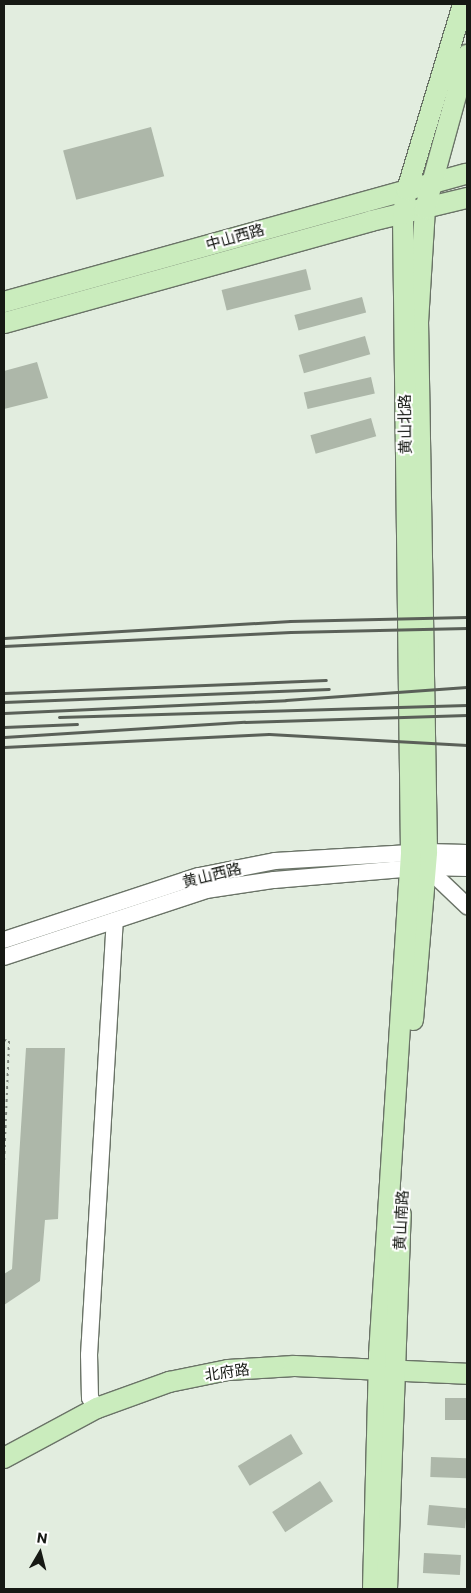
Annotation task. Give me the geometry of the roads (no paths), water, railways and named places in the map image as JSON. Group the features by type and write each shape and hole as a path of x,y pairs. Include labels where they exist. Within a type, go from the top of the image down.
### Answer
{"main road":[{"name":"黄山北路","path":"418,860 403,214 407,190 463,4"},
{"name":"黄山北路","path":"418,860 418,323 425,209 467,55"},
{"name":"中山西路","path":"4,302 467,174"},
{"name":"中山西路","path":"4,323 467,198"},
{"name":"黄山南路","path":"374,1589 386,1362 406,1112 418,860"},
{"name":"黄山南路","path":"386,1362 387,1589"},
{"name":"北府路","path":"4,1444 93,1403 168,1382 228,1370 386,1362 467,1363"},
{"name":"北府路","path":"386,1362 467,1374"},
{"name":"北府路","path":"4,1458 93,1403"}],"street":[{"path":"418,860 467,853"},
{"path":"418,860 467,868"},
{"path":"418,860 467,906"},
{"name":"黄山西路","path":"4,957 206,890 418,860"},
{"name":"黄山西路","path":"4,940 199,876 275,861 418,860"},
{"path":"93,1403 88,1355 115,921"}],"railway":[{"path":"4,638 290,621 467,617"},
{"path":"4,646 291,632 467,628"},
{"path":"4,693 326,680"},
{"path":"4,713 286,700 467,687"},
{"path":"4,702 329,689"},
{"path":"59,717 467,705"},
{"path":"4,737 245,722 467,715"},
{"path":"4,727 77,724"},
{"path":"4,747 269,734 467,745"}]}
